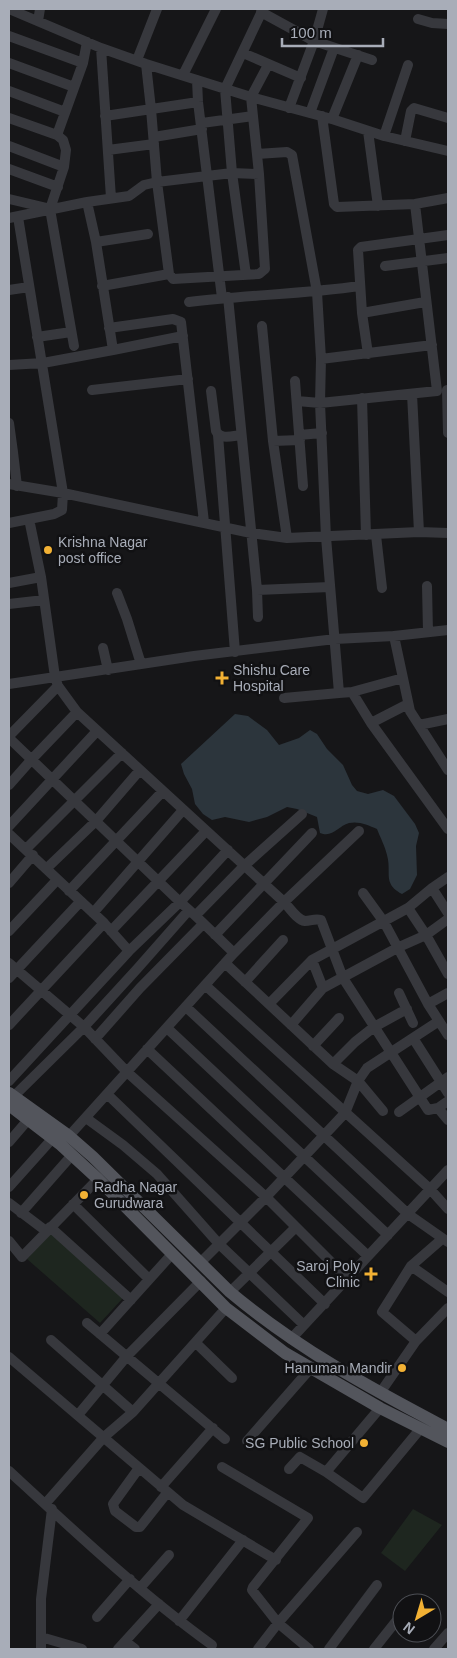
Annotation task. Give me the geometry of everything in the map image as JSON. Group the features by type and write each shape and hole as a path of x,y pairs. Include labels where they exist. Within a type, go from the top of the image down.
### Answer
{"main road":[{"path":"10,1099 28,1121 98,1178 226,1308 285,1353 380,1408 448,1442"},
{"path":"10,1099 69,1136 117,1180 230,1292 291,1339 380,1393 448,1429"}],"street":[{"path":"9,9 101,48 197,80 289,108 327,117 384,136 448,151"},
{"path":"38,20 40,9"},
{"path":"158,9 142,62 151,109 157,182 169,274 173,279 259,274 265,269 259,174 251,97 268,65"},
{"path":"182,75 216,9"},
{"path":"289,108 324,9"},
{"path":"246,274 232,174 229,119 225,89 262,10 314,41 372,60"},
{"path":"418,19 432,23 448,24"},
{"path":"9,36 83,63"},
{"path":"57,135 83,63 88,42"},
{"path":"101,48 111,198"},
{"path":"310,113 334,48"},
{"path":"243,53 301,78"},
{"path":"358,55 327,117 334,204 337,207 378,206 415,204 448,198"},
{"path":"9,63 74,87"},
{"path":"384,136 408,65"},
{"path":"197,80 206,176 219,277 225,298 257,590 258,617"},
{"path":"9,91 65,112"},
{"path":"105,116 198,102"},
{"path":"405,141 414,108 448,118"},
{"path":"108,150 154,140 229,119 253,116"},
{"path":"9,118 57,135 63,140 66,150 64,167 50,209 74,346"},
{"path":"368,130 378,206"},
{"path":"9,146 64,167"},
{"path":"257,154 287,152 292,155 317,292 321,358 320,403 326,537 340,693"},
{"path":"9,169 58,187"},
{"path":"9,523 54,514 62,510 63,493 43,363 29,287 13,217 87,202 129,196 144,185 157,182 206,176 259,174"},
{"path":"9,198 50,209"},
{"path":"87,202 96,242 112,350"},
{"path":"415,204 425,302 432,345 444,390 448,433"},
{"path":"96,242 148,234"},
{"path":"368,354 360,286 358,253 361,247 448,235"},
{"path":"385,266 448,258"},
{"path":"102,286 169,274"},
{"path":"189,302 317,292 360,286"},
{"path":"9,290 29,287"},
{"path":"362,313 425,302"},
{"path":"109,328 173,319 181,322 204,522"},
{"path":"262,326 273,441 288,538"},
{"path":"37,337 71,332"},
{"path":"9,365 43,363 183,336"},
{"path":"321,358 432,345"},
{"path":"92,390 188,379"},
{"path":"295,380 303,486"},
{"path":"297,402 320,403 444,390"},
{"path":"211,391 218,435 235,652"},
{"path":"412,394 419,532"},
{"path":"362,398 371,535 382,588"},
{"path":"9,423 13,485 63,493 251,533 288,538 448,532"},
{"path":"273,441 299,438 322,432"},
{"path":"218,435 221,437 240,435"},
{"path":"29,519 41,577 56,681 77,712 302,920 320,919 343,978 428,1110 438,1108 448,1101"},
{"path":"9,583 41,577"},
{"path":"427,586 428,632"},
{"path":"257,590 330,587"},
{"path":"117,592 141,664"},
{"path":"9,604 44,600"},
{"path":"9,684 56,681 141,664 335,638 394,636 448,630"},
{"path":"394,636 410,711 448,770"},
{"path":"103,648 108,670"},
{"path":"284,698 352,692 403,678"},
{"path":"56,681 9,737 234,953"},
{"path":"352,692 371,723 448,829"},
{"path":"371,723 408,704"},
{"path":"9,786 77,712"},
{"path":"419,725 448,719"},
{"path":"97,731 52,779 9,834 108,927 129,951"},
{"path":"9,882 29,852 75,800 122,753"},
{"path":"47,868 96,820 140,770"},
{"path":"69,891 163,791"},
{"path":"93,913 183,810"},
{"path":"10,1099 84,1027 192,912 302,814"},
{"path":"9,1025 40,991 158,881 206,830"},
{"path":"69,1136 234,953 284,902 359,831"},
{"path":"215,935 312,833"},
{"path":"9,1081 129,951 180,902 228,850"},
{"path":"269,1004 312,960 408,908 448,877"},
{"path":"9,931 57,880"},
{"path":"432,888 448,913"},
{"path":"363,893 399,947 428,1004 448,1036"},
{"path":"9,978 80,902"},
{"path":"408,908 448,974"},
{"path":"291,1025 323,988 399,947 426,935 448,919"},
{"path":"95,1039 140,988 203,924"},
{"path":"245,982 283,940"},
{"path":"312,960 323,988"},
{"path":"9,963 84,1027 127,1072 266,1197 347,1278"},
{"path":"225,963 333,1064 358,1081 383,1111"},
{"path":"205,985 430,1189 448,1208"},
{"path":"399,993 413,1023"},
{"path":"428,1004 448,993"},
{"path":"186,1006 408,1214 445,1241 410,1266 382,1312 416,1341"},
{"path":"333,1064 354,1042 407,1009"},
{"path":"313,1046 339,1018"},
{"path":"200,1263 266,1197 344,1113 358,1081 367,1068 439,1021"},
{"path":"166,1028 388,1235"},
{"path":"413,1038 445,1079 448,1093"},
{"path":"147,1050 368,1256"},
{"path":"399,1112 445,1079"},
{"path":"107,1094 325,1304"},
{"path":"438,1108 448,1120"},
{"path":"86,1118 123,1145 157,1174 219,1244 304,1325"},
{"path":"9,1142 28,1121"},
{"path":"9,1187 52,1139"},
{"path":"21,1213 72,1155"},
{"path":"291,1339 448,1170"},
{"path":"9,1241 22,1256 98,1178"},
{"path":"9,1203 21,1213 48,1229 131,1300"},
{"path":"73,1204 150,1280"},
{"path":"230,1292 296,1227"},
{"path":"100,1334 172,1254"},
{"path":"410,1266 448,1292"},
{"path":"78,1415 127,1356 201,1281"},
{"path":"41,1649 42,1584 48,1507 104,1437 133,1412 226,1308"},
{"path":"380,1393 416,1341 448,1308"},
{"path":"87,1322 225,1439"},
{"path":"51,1340 133,1412"},
{"path":"196,1343 232,1378"},
{"path":"9,1371 12,1360 188,1509 276,1560"},
{"path":"248,1441 311,1368"},
{"path":"326,1472 380,1408"},
{"path":"139,1468 113,1504 115,1511 136,1528 140,1527 164,1490 213,1428"},
{"path":"288,1469 300,1457 326,1472 363,1498 421,1428"},
{"path":"222,1467 308,1518 252,1590 278,1623 309,1649"},
{"path":"9,1471 140,1588 214,1648"},
{"path":"258,1649 278,1623 357,1532"},
{"path":"179,1621 243,1540"},
{"path":"140,1588 169,1555"},
{"path":"97,1617 130,1579"},
{"path":"329,1649 377,1585"},
{"path":"135,1649 122,1646 159,1604"},
{"path":"374,1649 392,1626"},
{"path":"434,1649 448,1633"},
{"path":"41,1637 82,1649"}],"shaded area":[{"path":"235,714 248,716 267,730 279,745 299,738 310,730 317,734 327,749 343,765 352,785 357,791 368,794 383,790 394,796 415,824 419,833 416,846 417,875 410,889 402,894 392,886 384,845 377,829 367,825 349,823 332,833 320,833 317,817 287,807 267,817 249,822 225,817 212,820 203,814 195,804 192,789 181,764"},
{"path":"50,1233 124,1297 100,1323 27,1259"},
{"path":"413,1509 442,1525 405,1571 381,1553"}],"place":[{"name":"Krishna Nagar post office","path":"48,550"},
{"name":"Shishu Care Hospital","path":"222,678"},
{"name":"Radha Nagar Gurudwara","path":"84,1195"},
{"name":"Saroj Poly Clinic","path":"371,1274"},
{"name":"Hanuman Mandir","path":"402,1368"},
{"name":"SG Public School","path":"364,1443"}]}
